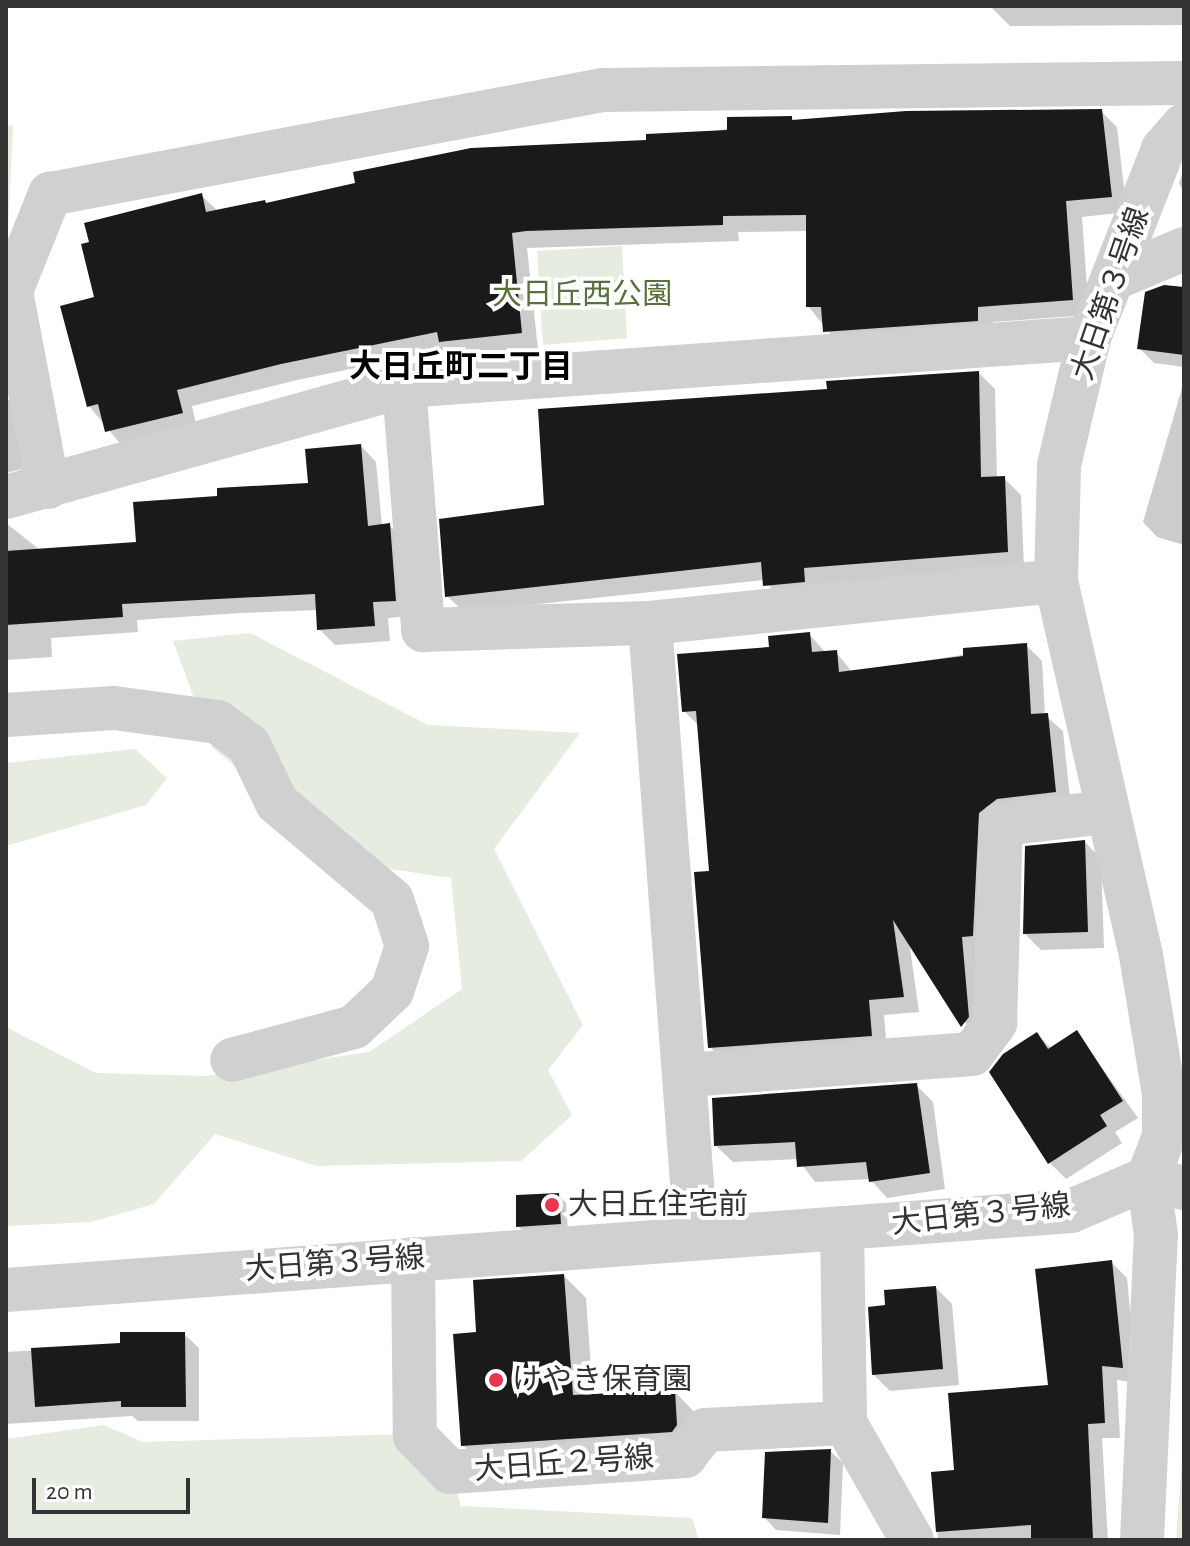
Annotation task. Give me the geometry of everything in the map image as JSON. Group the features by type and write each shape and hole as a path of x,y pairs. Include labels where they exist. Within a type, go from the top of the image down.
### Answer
{"street":[{"path":"48,487 11,291 50,194 603,90 1184,83"},
{"name":"大日第３号線","path":"6,1290 696,1236 1071,1211 1166,1183 1164,1094 1141,955 1106,812 1056,581 1059,465 1089,338 1163,149 1184,125"},
{"path":"1115,278 1184,249"},
{"path":"6,497 404,386 1089,338"},
{"path":"404,386 423,630 650,623 1056,581"},
{"path":"650,623 687,1075 696,1236"},
{"path":"6,715 114,708 218,722 249,745 277,803 392,900 407,946 392,991 354,1027 232,1060"},
{"path":"687,1075 972,1054 995,1023 1001,824 1106,812"},
{"path":"1142,1540 1156,1235 1166,1183"},
{"path":"842,1228 845,1423 912,1540"},
{"name":"大日丘２号線","path":"413,1259 415,1436 450,1472 685,1456 705,1430 845,1423"}],"green space":[{"path":"13,125 8,230 6,277 6,127"},
{"name":"大日丘西公園","path":"622,246 627,338 543,345 537,251"},
{"path":"250,633 428,725 580,733 494,849 583,1025 548,1070 572,1115 521,1161 317,1166 215,1134 154,1204 91,1222 6,1226 6,1027 96,1073 206,1076 369,1052 462,989 451,878 350,863 212,747 173,641"},
{"path":"135,749 167,778 146,805 6,846 6,763"},
{"path":"104,1425 143,1442 439,1433 461,1506 692,1518 699,1540 6,1540 6,1439"},
{"path":"1184,1435 1184,1540 1176,1540"}],"building":[{"path":"1102,109 1112,197 1066,201 1073,300 978,307 978,321 823,332 821,307 806,307 806,215 723,216 723,225 526,231 512,233 522,333 439,342 437,332 281,364 177,390 183,413 105,432 98,404 87,407 60,306 94,297 81,244 89,242 84,223 202,193 206,212 265,200 266,203 355,183 353,172 471,148 646,140 646,134 727,130 727,117 792,116 792,120 906,111"},
{"path":"1164,285 1184,287 1184,355 1137,349 1145,292"},
{"path":"979,371 981,477 1005,476 1008,552 804,568 805,582 763,586 761,562 445,597 439,519 544,505 538,409 827,389 826,381"},
{"path":"361,444 368,526 390,523 396,601 373,602 375,626 317,630 315,594 122,604 123,617 6,625 6,551 136,542 133,502 217,496 217,488 308,483 305,449"},
{"path":"810,632 812,652 837,650 839,672 963,656 963,648 1027,643 1031,714 1048,713 1056,792 997,799 979,813 973,936 962,937 969,1017 961,1027 893,920 904,997 869,1000 872,1036 708,1048 694,872 709,871 696,711 682,712 677,654 769,647 768,636"},
{"path":"1085,840 1088,932 1023,934 1025,846"},
{"path":"1077,1030 1123,1101 1100,1115 1107,1126 1048,1164 989,1072 1003,1054 1037,1032 1048,1049"},
{"path":"917,1083 930,1173 869,1182 866,1162 797,1167 795,1142 714,1146 712,1098"},
{"path":"559,1193 561,1224 516,1227 516,1195"},
{"path":"1112,1260 1123,1368 1102,1366 1105,1423 1088,1424 1093,1540 1031,1540 1031,1525 936,1532 931,1472 954,1470 948,1393 1048,1385 1035,1269"},
{"path":"564,1274 573,1395 675,1390 677,1425 672,1432 461,1446 453,1334 476,1332 473,1280"},
{"path":"936,1286 943,1369 872,1375 868,1307 885,1305 884,1290"},
{"path":"120,1332 185,1332 186,1407 121,1407 121,1401 35,1407 31,1348 120,1343"},
{"path":"831,1449 828,1523 762,1518 765,1452"}],"place":[{"name":"大日丘住宅前","path":"552,1205"},
{"name":"けやき保育園","path":"496,1380"}],"district":[{"name":"大日丘町二丁目","path":"461,367"}]}
